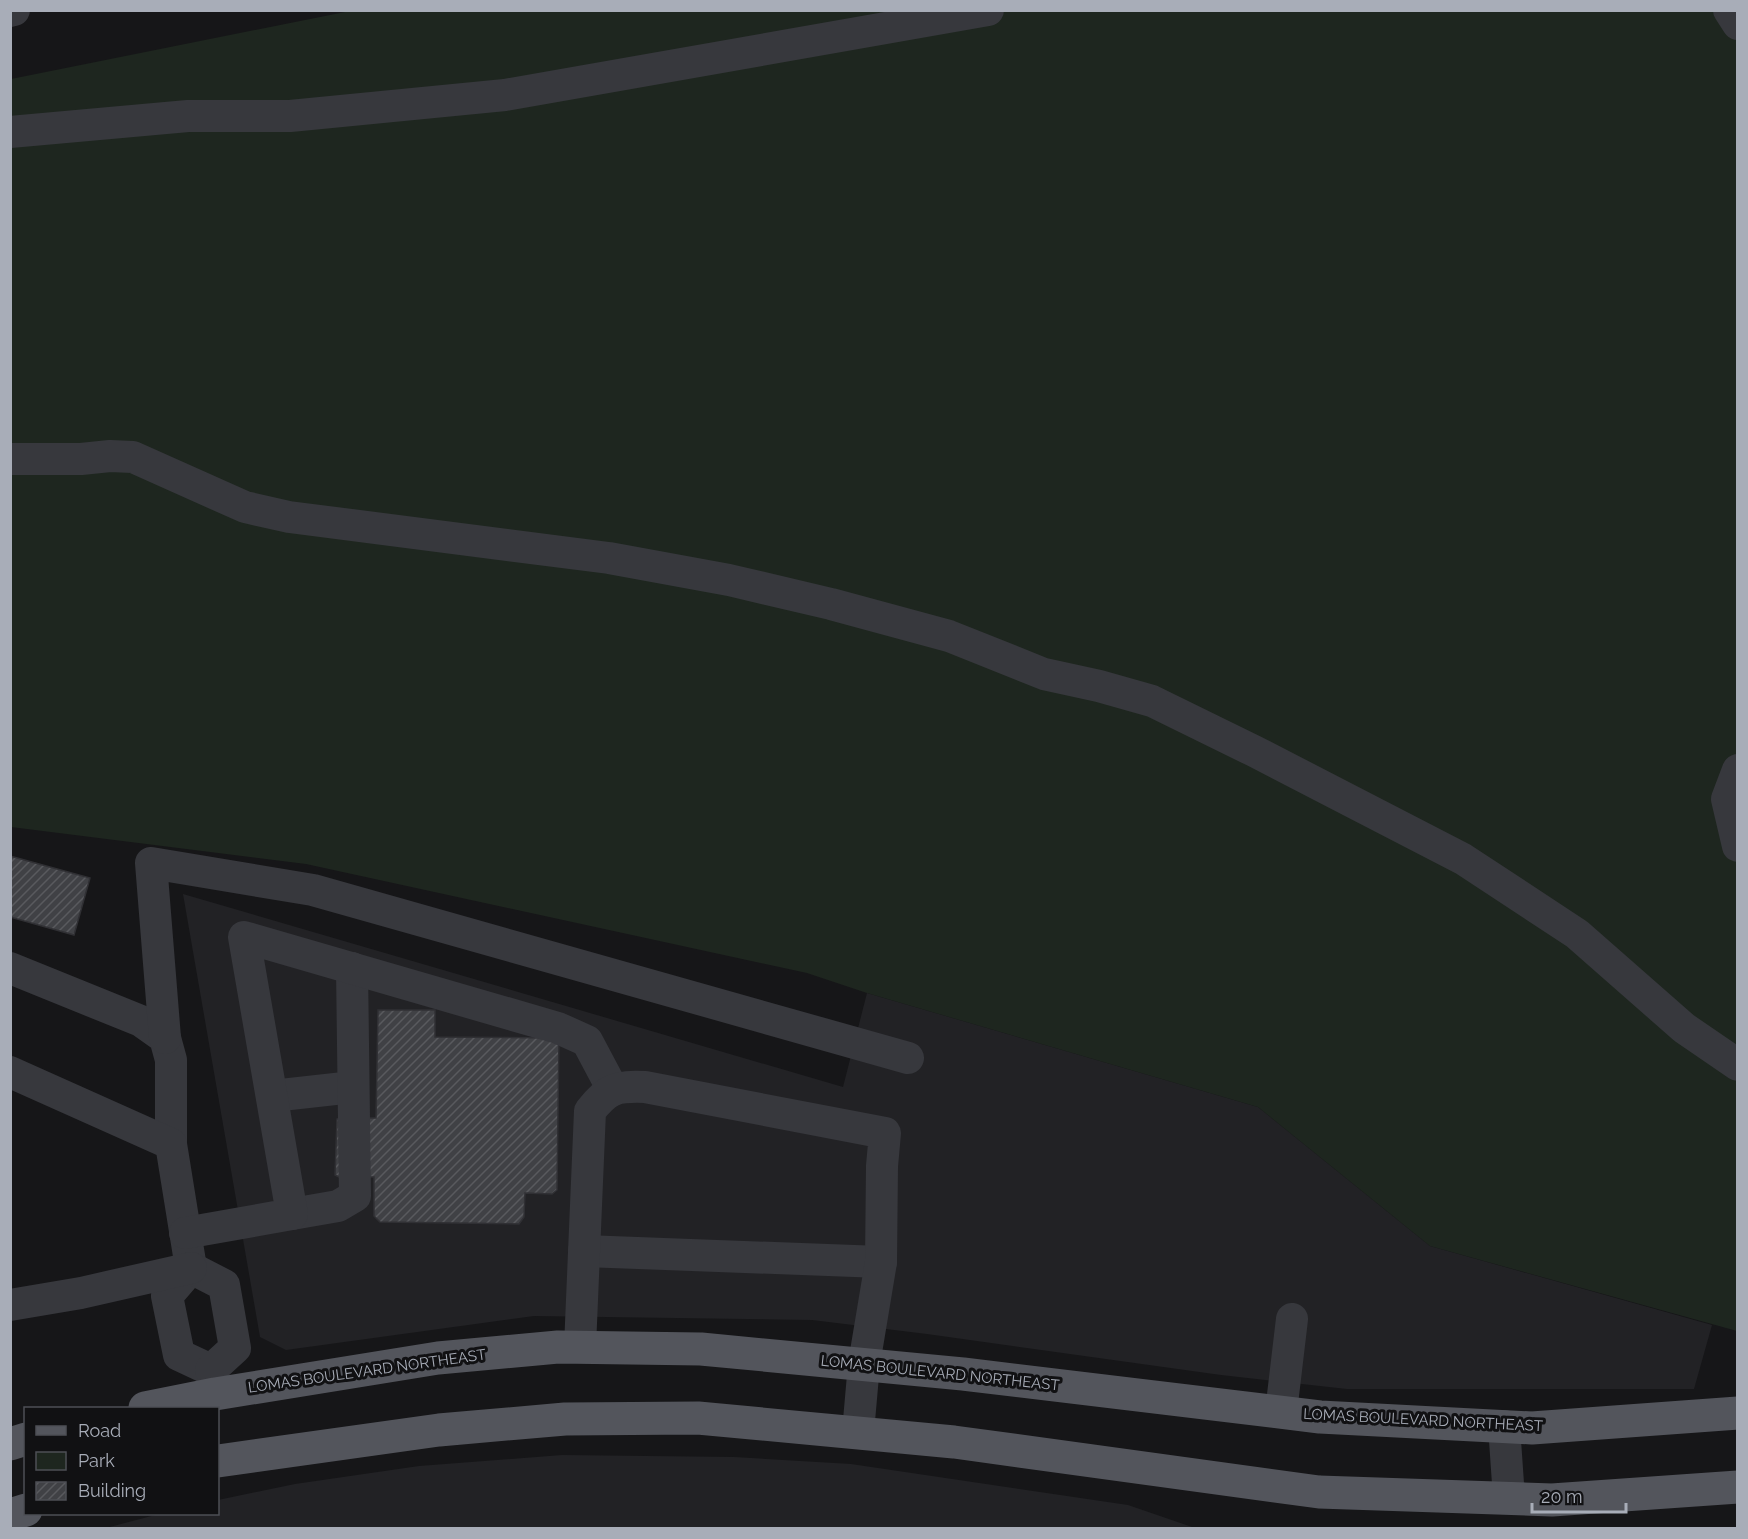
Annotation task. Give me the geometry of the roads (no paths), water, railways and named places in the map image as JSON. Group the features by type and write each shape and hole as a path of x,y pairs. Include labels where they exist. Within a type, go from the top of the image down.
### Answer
{"main road":[{"name":"LOMAS BOULEVARD NORTHEAST","path":"149,1407 213,1391 438,1358 580,1347 701,1349 864,1364 1320,1417 1532,1428 1737,1413"},
{"path":"219,1461 439,1430 565,1419 698,1418 965,1444 1319,1492 1552,1500 1737,1487"}],"street":[{"path":"10,132 188,116 290,116 505,95 988,10"},
{"path":"1730,10 1737,24"},
{"path":"10,459 133,457 245,507 289,517 609,558 729,580 831,604 949,636 1044,674 1152,701 1462,859 1576,934 1684,1028 1737,1065"},
{"path":"1737,770 1727,799 1737,846"},
{"path":"191,1268 171,1144 171,1060 165,1038 151,863 313,890 908,1058"},
{"path":"292,1214 244,937 558,1028 587,1041 613,1090"},
{"path":"10,968 141,1021 165,1038"},
{"path":"185,1233 338,1206 355,1196 352,968"},
{"path":"10,1072 171,1144"},
{"path":"580,1347 590,1111 602,1095 623,1086 645,1087 885,1133 882,1166 881,1262 864,1364 858,1432"},
{"path":"272,1096 353,1087"},
{"path":"585,1251 881,1262"},
{"path":"10,1305 81,1293 191,1268 224,1285 236,1348 213,1391 179,1355 167,1296 191,1268"},
{"path":"1281,1412 1292,1319"},
{"path":"1504,1426 1509,1498"}]}
